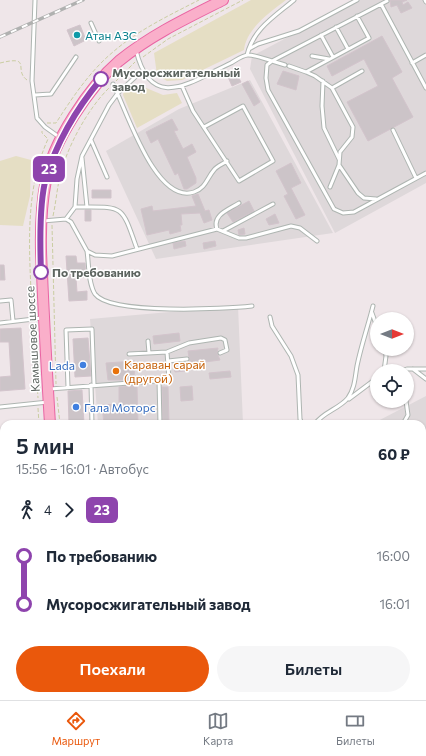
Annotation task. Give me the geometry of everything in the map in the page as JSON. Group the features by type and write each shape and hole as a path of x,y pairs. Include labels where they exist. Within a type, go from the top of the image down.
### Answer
{"main road":[{"name":"Камышовое шоссе","path":"50,420 49,402 52,389 38,319 41,221 46,179 62,139 80,105 103,76 136,48 162,30 223,0"}],"lane":[{"path":"35,0 32,81 37,118 45,127 62,139"},
{"path":"247,55 262,27 294,0"},
{"path":"249,49 258,44 299,31 357,0"},
{"path":"387,1 272,61 267,65 266,70 268,90 331,205 338,211 349,213 378,200 426,173"},
{"path":"381,4 426,88"},
{"path":"306,72 369,38 357,16"},
{"path":"91,23 99,41"},
{"path":"336,27 348,49"},
{"path":"321,35 331,58"},
{"path":"136,48 145,77 151,82 164,88 182,86 247,55 306,72 323,80 332,88 352,127 353,132 352,136 343,146 339,159 339,165 330,187"},
{"path":"412,62 426,55"},
{"path":"312,56 331,58"},
{"path":"35,95 51,94 76,57"},
{"path":"41,221 66,219 75,207 77,179 82,156 109,105 118,93 143,70"},
{"path":"332,88 362,71"},
{"path":"323,80 322,106 324,128 339,159"},
{"path":"113,84 146,158 157,174 180,192 187,193 201,189 208,181 214,170 227,161"},
{"path":"182,86 193,111 239,180 273,161 243,106 204,127"},
{"path":"393,130 416,178"},
{"path":"91,140 107,177"},
{"path":"82,156 87,207"},
{"path":"339,165 358,193 364,198 378,200"},
{"path":"217,229 215,222 218,217 239,203"},
{"path":"223,232 273,204"},
{"path":"75,207 114,208 123,213 137,249"},
{"path":"66,219 74,225 82,244 87,251 95,255 112,256 217,229 239,238 246,238 291,226 300,228 317,241"},
{"path":"87,251 88,272 93,290 98,297 132,307 219,309 252,306"},
{"path":"0,301 11,300 13,321"},
{"path":"372,312 373,306"},
{"path":"270,317 272,326 291,356 298,375 300,420"},
{"path":"0,323 38,319"},
{"path":"344,402 354,386 357,365 370,320"},
{"path":"68,387 66,330 92,329 92,420"},
{"path":"129,354 167,352 189,343 222,338 225,340 227,350 220,353"},
{"path":"148,341 149,353"},
{"path":"52,389 169,380 167,352"},
{"path":"168,361 187,358"},
{"path":"414,369 426,369"},
{"path":"414,370 426,379"},
{"path":"159,380 160,420"},
{"path":"318,420 320,417 370,383"},
{"path":"0,407 49,402"},
{"path":"405,420 408,415 407,408"}],"path":[{"path":"36,373 38,319 29,228 36,177 48,139 42,132 48,122 56,123 75,92 113,52 158,21 199,0"},
{"path":"168,39 243,0"},
{"path":"0,63 13,60 18,61 21,64 24,77 32,81"},
{"path":"52,221 52,389 59,420"}],"shaded area":[{"path":"251,0 286,0 254,28 249,35 244,50 182,80 167,81 157,75 154,53"},
{"name":"Мусоросжигательный завод","path":"358,0 426,0 426,183 335,233 250,69 252,56"},
{"path":"250,80 333,233 156,259 106,151 179,109"},
{"path":"139,85 163,95 177,93 182,103 137,128 123,95 127,89"},
{"path":"16,156 31,160 30,196 23,226 0,225 0,161"},
{"path":"238,306 243,420 98,420 90,319"},
{"path":"426,396 426,420 380,420 403,408 414,408 414,402"}],"building":[{"path":"390,0 407,0 402,2 403,5 408,2 412,8 401,13 397,5 391,7"},
{"name":"Атан АЗС","path":"80,25 86,40 74,46 67,30"},
{"path":"382,36 402,72 392,78 413,117 368,141 347,102 378,86 364,59 332,76 327,66"},
{"path":"283,71 299,76 296,90 277,84"},
{"path":"236,73 241,82 232,86 228,77"},
{"path":"248,81 260,102 254,106 242,84"},
{"path":"172,119 178,130 174,131 183,149 192,144 196,152 187,157 196,178 196,183 187,189 184,189 178,173 175,175 158,139 151,143 146,132"},
{"path":"291,163 301,183 291,188 305,215 296,219 284,196 288,194 276,171"},
{"path":"92,190 111,190 111,198 92,198"},
{"path":"198,194 205,211 209,210 212,220 204,223 200,213 181,214 181,231 170,234 169,230 147,235 141,209 152,206 153,211 196,206 192,196"},
{"path":"249,201 254,211 233,222 227,213"},
{"path":"85,210 91,210 91,221 85,221"},
{"path":"275,214 279,223 269,225 266,219"},
{"path":"244,228 245,234 239,235 238,230"},
{"path":"185,241 186,246 174,249 173,243"},
{"path":"215,241 216,246 204,249 203,243"},
{"path":"66,256 76,256 77,263 85,263 86,277 76,278 77,292 87,291 87,300 69,301"},
{"path":"0,265 4,265 5,280 0,280"},
{"path":"21,328 25,389 0,391 0,377 11,376 9,342 0,342 0,329"},
{"path":"179,333 180,341 154,344 153,336"},
{"name":"Lada","path":"88,338 91,376 75,377 73,339"},
{"path":"218,348 217,353 220,360 190,364 188,351"},
{"path":"135,361 134,380 108,380 106,363"},
{"path":"184,365 185,371 175,372 174,366"},
{"path":"230,371 231,377 210,379 209,373"},
{"path":"192,386 193,400 181,401 180,387"},
{"path":"119,387 137,387 138,420 104,420 102,405 119,404"},
{"path":"162,387 168,387 169,420 163,420"},
{"name":"Гала Моторс","path":"82,390 84,420 69,420 68,391"}],"railway":[{"path":"0,37 83,0"}],"bus line":[{"name":"23","path":"41,272 41,221 46,179 70,122 80,105 101,79"}],"place":[{"name":"Атан АЗС","path":"77,35"},
{"name":"Мусоросжигательный завод","path":"101,79"},
{"name":"По требованию","path":"41,272"},
{"name":"Lada","path":"83,365"},
{"name":"Караван сарай (другой)","path":"116,371"},
{"name":"Гала Моторс","path":"76,407"}]}
